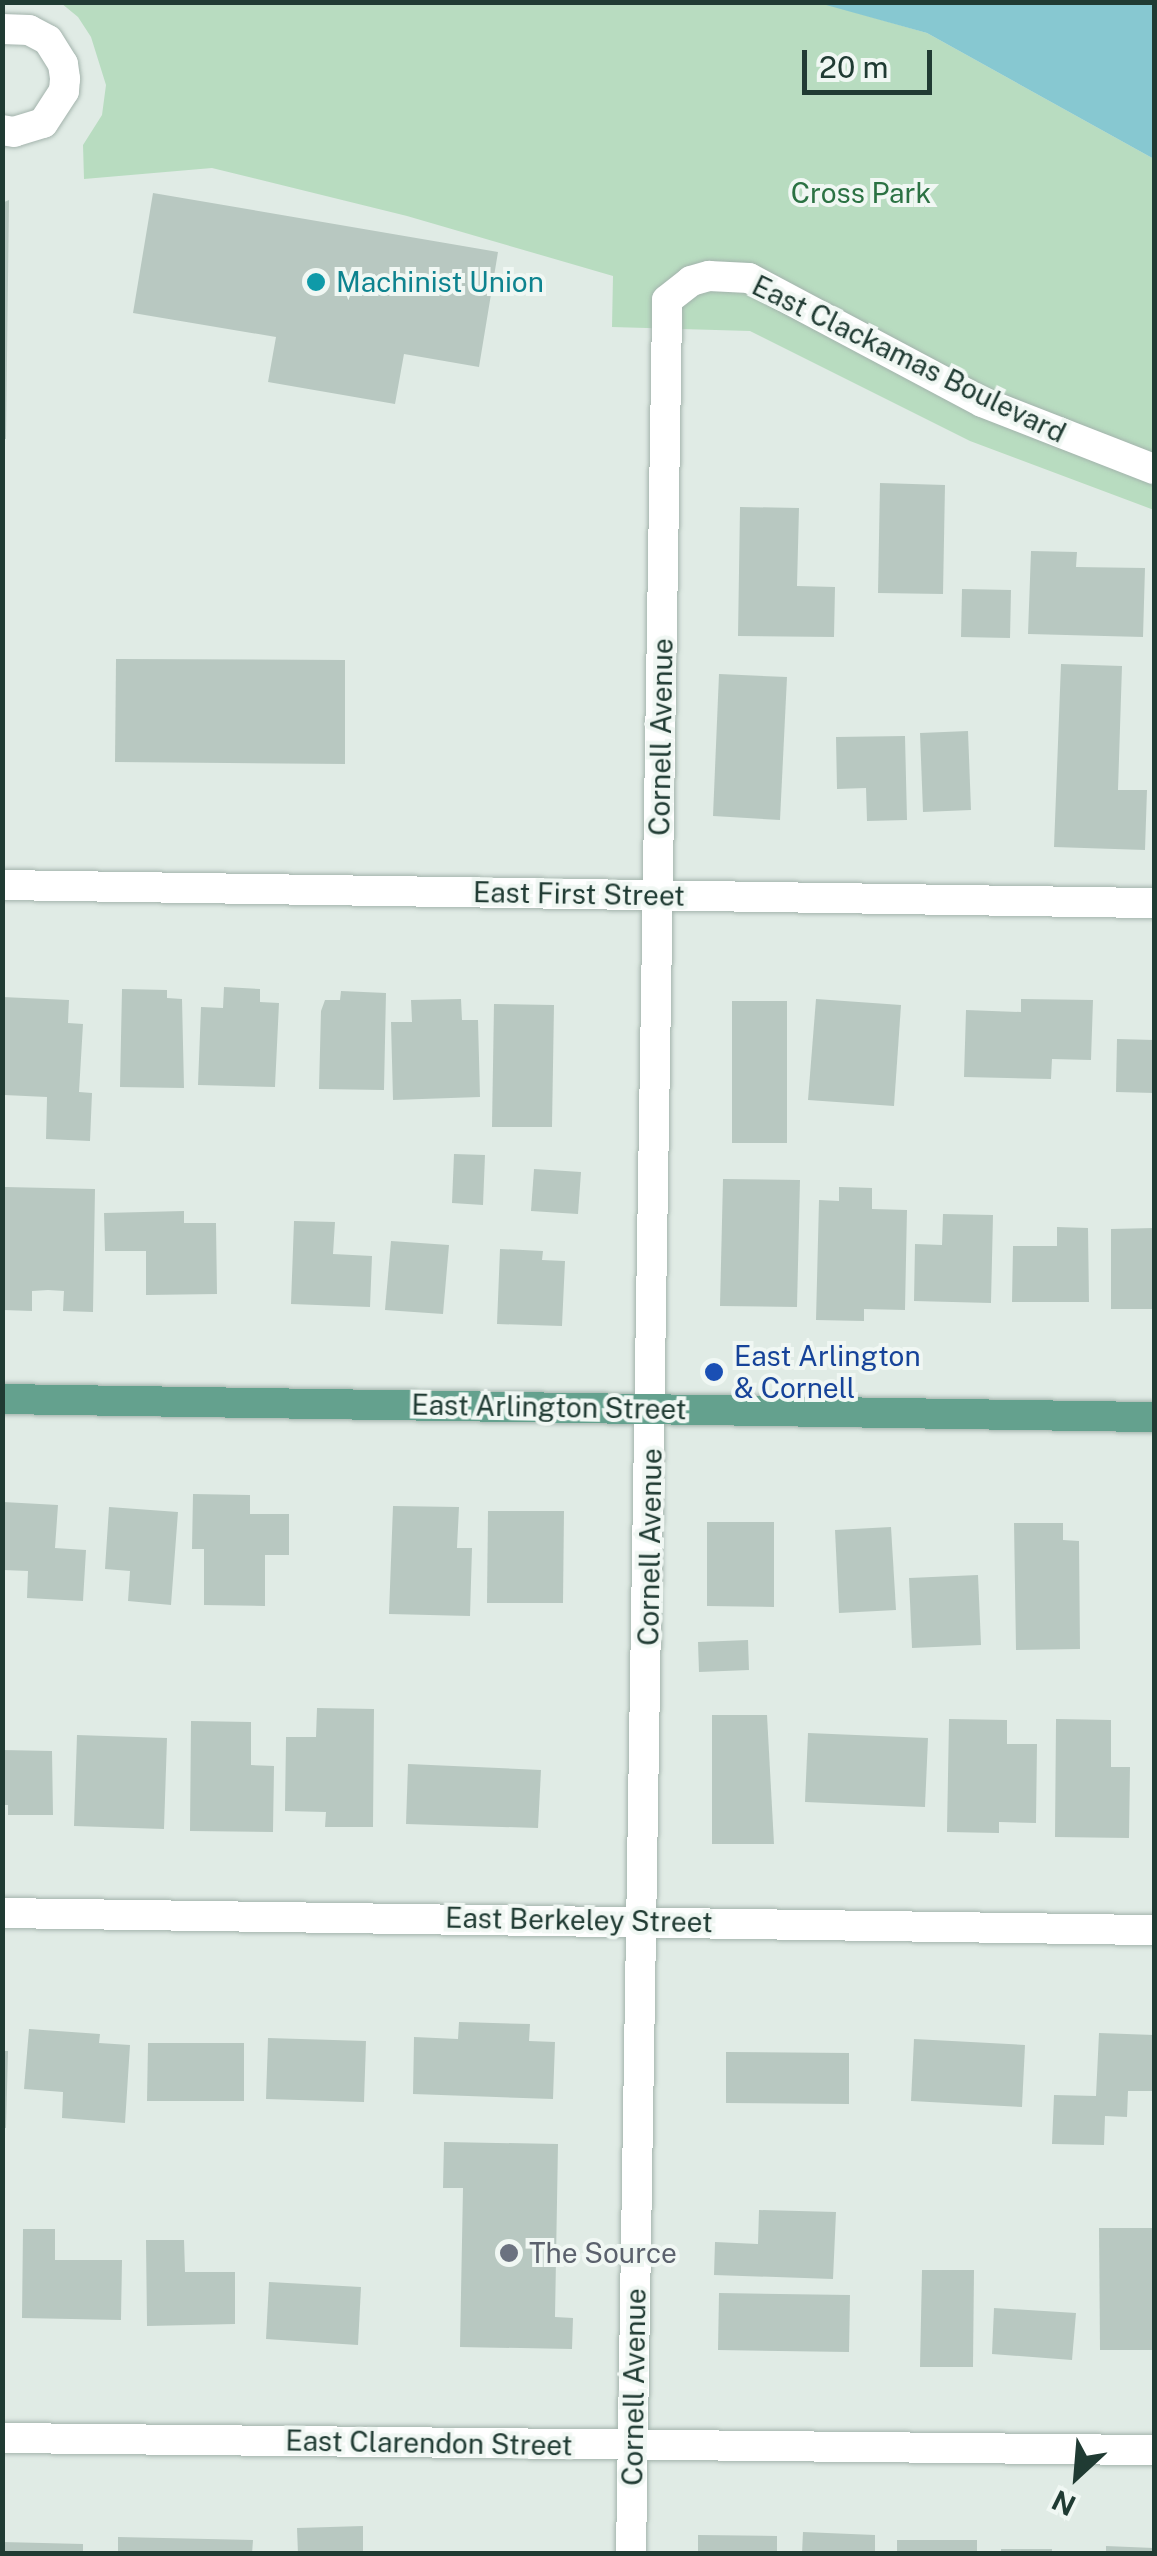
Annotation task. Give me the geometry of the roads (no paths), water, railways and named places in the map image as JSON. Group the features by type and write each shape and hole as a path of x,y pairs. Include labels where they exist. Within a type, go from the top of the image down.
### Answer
{"main road":[{"name":"East Arlington Street","path":"2,1399 1154,1417"}],"street":[{"path":"2,29 29,30 48,40 64,64 65,79 64,91 43,123 14,132 2,130"},
{"name":"East Clackamas Boulevard","path":"667,300 690,281 710,276 749,278 982,402 1154,469"},
{"name":"Cornell Avenue","path":"631,2554 667,300"},
{"name":"East First Street","path":"2,885 1154,903"},
{"name":"East Berkeley Street","path":"2,1914 1154,1930"},
{"name":"East Clarendon Street","path":"2,2438 1154,2450"}],"water":[{"path":"819,3 1154,3 1154,159 927,33"}],"place":[{"name":"Machinist Union","path":"316,282"},
{"name":"East Arlington & Cornell","path":"714,1372"},
{"name":"The Source","path":"509,2253"}],"park label":[{"name":"Cross Park","path":"861,193"}]}
